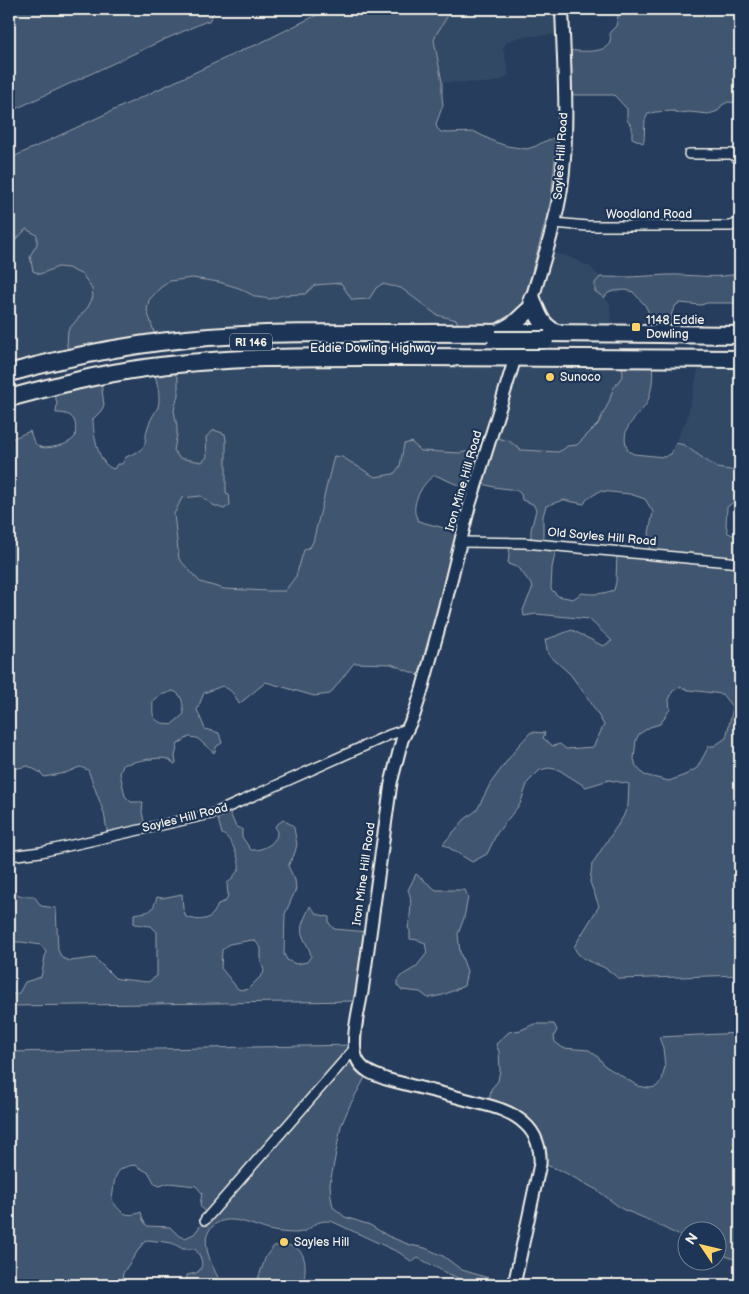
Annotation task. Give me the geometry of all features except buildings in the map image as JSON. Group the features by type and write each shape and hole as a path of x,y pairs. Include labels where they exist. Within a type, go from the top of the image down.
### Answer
{"highway":[{"path":"497,340 530,305 546,327 548,340"},
{"path":"9,373 120,348 209,337 293,333 497,340 523,333 548,340 740,335"},
{"name":"Eddie Dowling Highway","path":"9,390 76,373 118,365 214,353 497,340"},
{"name":"Eddie Dowling Highway","path":"548,340 740,351"},
{"name":"Eddie Dowling Highway","path":"9,380 107,357 205,345 283,341 548,340 740,342"},
{"path":"9,398 114,373 210,361 302,357 740,359"}],"main road":[{"name":"Sayles Hill Road","path":"523,333 554,223 561,188 566,128 562,9"}],"street":[{"path":"689,154 732,154 740,162"},
{"name":"Woodland Road","path":"554,223 586,226 731,226 736,224 740,218"},
{"name":"Sayles Hill Road","path":"515,357 523,333"},
{"name":"Iron Mine Hill Road","path":"514,1285 540,1164 540,1152 533,1134 523,1122 502,1109 373,1075 357,1060 355,1048 356,1025 392,783 402,740 414,715 422,690 469,507 515,357"},
{"name":"Old Sayles Hill Road","path":"461,542 525,543 740,562"},
{"name":"Sayles Hill Road","path":"9,856 41,852 215,813 389,735 407,729"},
{"path":"204,1220 355,1048"}],"shaded area":[{"path":"9,9 223,9 215,11 209,21 161,41 9,112"},
{"path":"329,9 452,9 434,40 442,82 443,105 436,124 437,128 441,132 447,133 475,132 507,146 527,149 557,137 551,200 525,298 520,310 505,325 457,330 457,320 437,315 401,288 382,284 376,288 369,299 352,300 341,283 315,285 305,294 283,295 270,299 256,297 239,288 219,282 192,278 170,281 160,288 149,300 147,310 154,332 154,340 69,357 67,345 68,330 88,307 93,297 92,289 83,275 68,268 58,267 40,274 33,271 30,256 37,244 37,235 26,229 15,241 9,254 9,159 256,45"},
{"path":"452,9 563,9 563,34 520,37 508,41 503,47 509,75 502,80 489,83 442,82 434,40"},
{"path":"613,9 740,9 740,103 728,102 722,105 718,111 709,114 673,111 648,114 645,120 643,143 632,138 632,127 627,120 627,109 614,95 568,95 566,50 591,51 608,45 610,32 616,26 618,16"},
{"path":"26,229 37,235 37,244 30,256 40,274 58,267 68,268 83,275 92,289 93,297 88,307 68,330 69,357 9,374 9,254 15,241"},
{"path":"551,254 564,255 578,261 590,267 600,277 595,283 595,291 610,303 611,331 526,329 529,314"},
{"path":"740,273 740,305 734,303 707,303 701,305 680,303 676,305 672,312 671,331 649,329 648,311 633,292 626,290 614,291 608,293 604,298 595,291 595,283 600,277 722,276"},
{"path":"192,278 219,282 239,288 256,297 270,299 283,295 305,294 315,285 341,283 376,288 382,284 401,288 437,315 457,320 457,330 154,340 154,332 147,310 149,300 160,288 170,281"},
{"path":"622,363 623,375 613,389 598,424 577,445 567,446 558,452 521,450 509,441 460,453 420,451 411,442 404,444 400,466 394,474 375,477 342,457 333,459 313,543 304,550 296,576 285,591 224,589 200,582 179,559 174,514 182,498 201,496 213,505 224,508 226,493 226,440 206,437 207,457 202,463 180,458 174,450 177,427 174,410 178,395 168,365"},
{"path":"622,363 652,366 652,387 649,398 626,431 625,437 628,451 634,454 664,457 671,454 676,443 684,445 717,468 736,471 740,469 740,504 735,501 727,507 726,525 728,533 740,538 740,975 619,979 605,968 582,958 576,951 574,947 599,906 590,882 592,864 623,817 628,805 629,784 609,780 586,787 559,770 549,768 540,770 528,782 520,804 497,833 487,854 472,862 443,844 464,820 477,810 490,784 518,746 531,732 545,733 543,738 553,746 560,744 566,749 593,747 604,725 590,701 570,674 548,654 545,640 572,630 603,646 612,641 589,619 536,614 524,616 523,610 533,587 519,568 508,564 510,545 531,543 531,530 536,510 533,504 522,500 521,494 516,490 479,483 474,489 458,485 435,475 420,491 415,508 418,521 462,533 423,677 391,664 354,663 330,694 314,696 266,682 239,704 233,693 222,686 204,693 197,710 205,729 219,733 222,743 217,746 214,753 197,738 189,737 178,744 175,756 176,763 174,764 168,759 159,758 123,765 120,773 125,796 131,802 143,802 142,812 146,830 108,836 104,813 88,770 80,767 65,773 44,777 41,773 28,766 13,769 9,787 9,440 30,431 37,445 48,448 65,444 75,437 76,427 71,416 56,413 57,402 51,386 100,375 104,405 93,419 94,432 100,456 109,467 114,469 117,464 122,464 126,457 140,450 145,444 149,424 159,403 154,372 168,365 178,378 178,395 174,410 177,434 174,450 179,458 202,462 207,457 206,437 214,430 225,434 226,493 229,494 230,505 224,509 213,505 201,496 182,498 174,514 179,559 200,582 224,589 285,591 296,576 304,550 310,547 313,542 334,456 342,457 375,477 394,474 400,466 404,444 411,442 421,451 460,453 485,448 493,437 509,441 521,450 558,452 567,446 577,445 598,424 613,389 623,375","holes":["600,491 630,494 645,499 653,512 649,533 649,553 617,553 614,590 598,594 582,593 573,599 558,596 551,589 552,568 556,549 543,545 543,516 546,506 563,500 584,504 587,499","680,687 722,694 733,708 726,738 714,746 709,746 697,768 669,781 644,775 636,766 634,759 636,740 639,734 650,727 660,724 670,709 669,700 673,690","173,691 182,700 184,714 171,725 160,722 155,718 153,701 161,695"]},
{"path":"740,365 740,469 736,471 717,468 684,445 676,443 686,422 699,366"},
{"path":"229,811 236,827 242,829 242,837 251,850 263,848 271,844 277,834 275,826 283,820 292,825 297,845 288,866 295,880 296,889 285,914 284,954 287,960 296,964 307,962 311,956 301,929 310,906 317,914 329,917 329,923 334,929 368,932 359,1001 9,1006 9,995 19,993 25,982 41,977 46,952 41,945 12,942 9,938 14,897 9,891 9,855 11,857 15,893 22,896 34,896 41,906 56,908 58,950 62,958 70,961 95,958 115,978 148,982 157,976 157,932 151,926 134,924 134,914 150,911 157,897 162,898 182,894 183,909 186,917 206,919 213,914 218,904 226,901 228,895 227,883 239,870 235,849 229,839 222,834 217,816","holes":["252,940 261,948 263,974 248,989 238,989 221,968 222,950 229,944"]},
{"path":"416,874 436,890 465,890 468,897 464,918 458,934 460,952 467,971 464,986 443,995 428,998 420,992 401,990 397,985 397,981 401,976 416,967 427,953 425,943 410,939 408,928 411,903 408,890"},
{"path":"534,1024 554,1024 557,1030 554,1036 555,1042 563,1048 589,1050 605,1066 638,1086 649,1088 656,1087 662,1080 665,1066 663,1048 659,1037 740,1033 740,1261 726,1256 726,1222 676,1222 676,1234 622,1209 597,1190 560,1170 540,1163 528,1127 489,1103 491,1089 498,1081 500,1070 499,1052 496,1044 509,1032 521,1030"},
{"path":"353,1045 368,1072 341,1126 330,1184 333,1207 345,1217 370,1225 388,1236 410,1245 425,1248 443,1256 462,1270 502,1282 501,1285 473,1285 418,1258 412,1262 400,1253 331,1221 320,1222 304,1231 287,1233 273,1231 241,1221 225,1220 211,1228 207,1234 206,1241 209,1257 222,1285 186,1285 187,1275 198,1272 202,1265 195,1249 183,1249 172,1243 148,1240 143,1243 123,1273 122,1280 127,1285 9,1285 9,1052","holes":["135,1165 149,1173 155,1184 160,1186 169,1183 196,1186 202,1193 200,1206 204,1211 204,1221 194,1234 185,1238 179,1236 170,1227 147,1226 141,1212 131,1215 124,1213 112,1200 116,1176 122,1169"]},
{"path":"274,1246 295,1247 304,1259 305,1275 303,1285 256,1285 266,1256"}],"place":[{"name":"1148 Eddie Dowling","path":"636,327"},
{"name":"Sunoco","path":"550,377"},
{"name":"Sayles Hill","path":"284,1242"}]}
